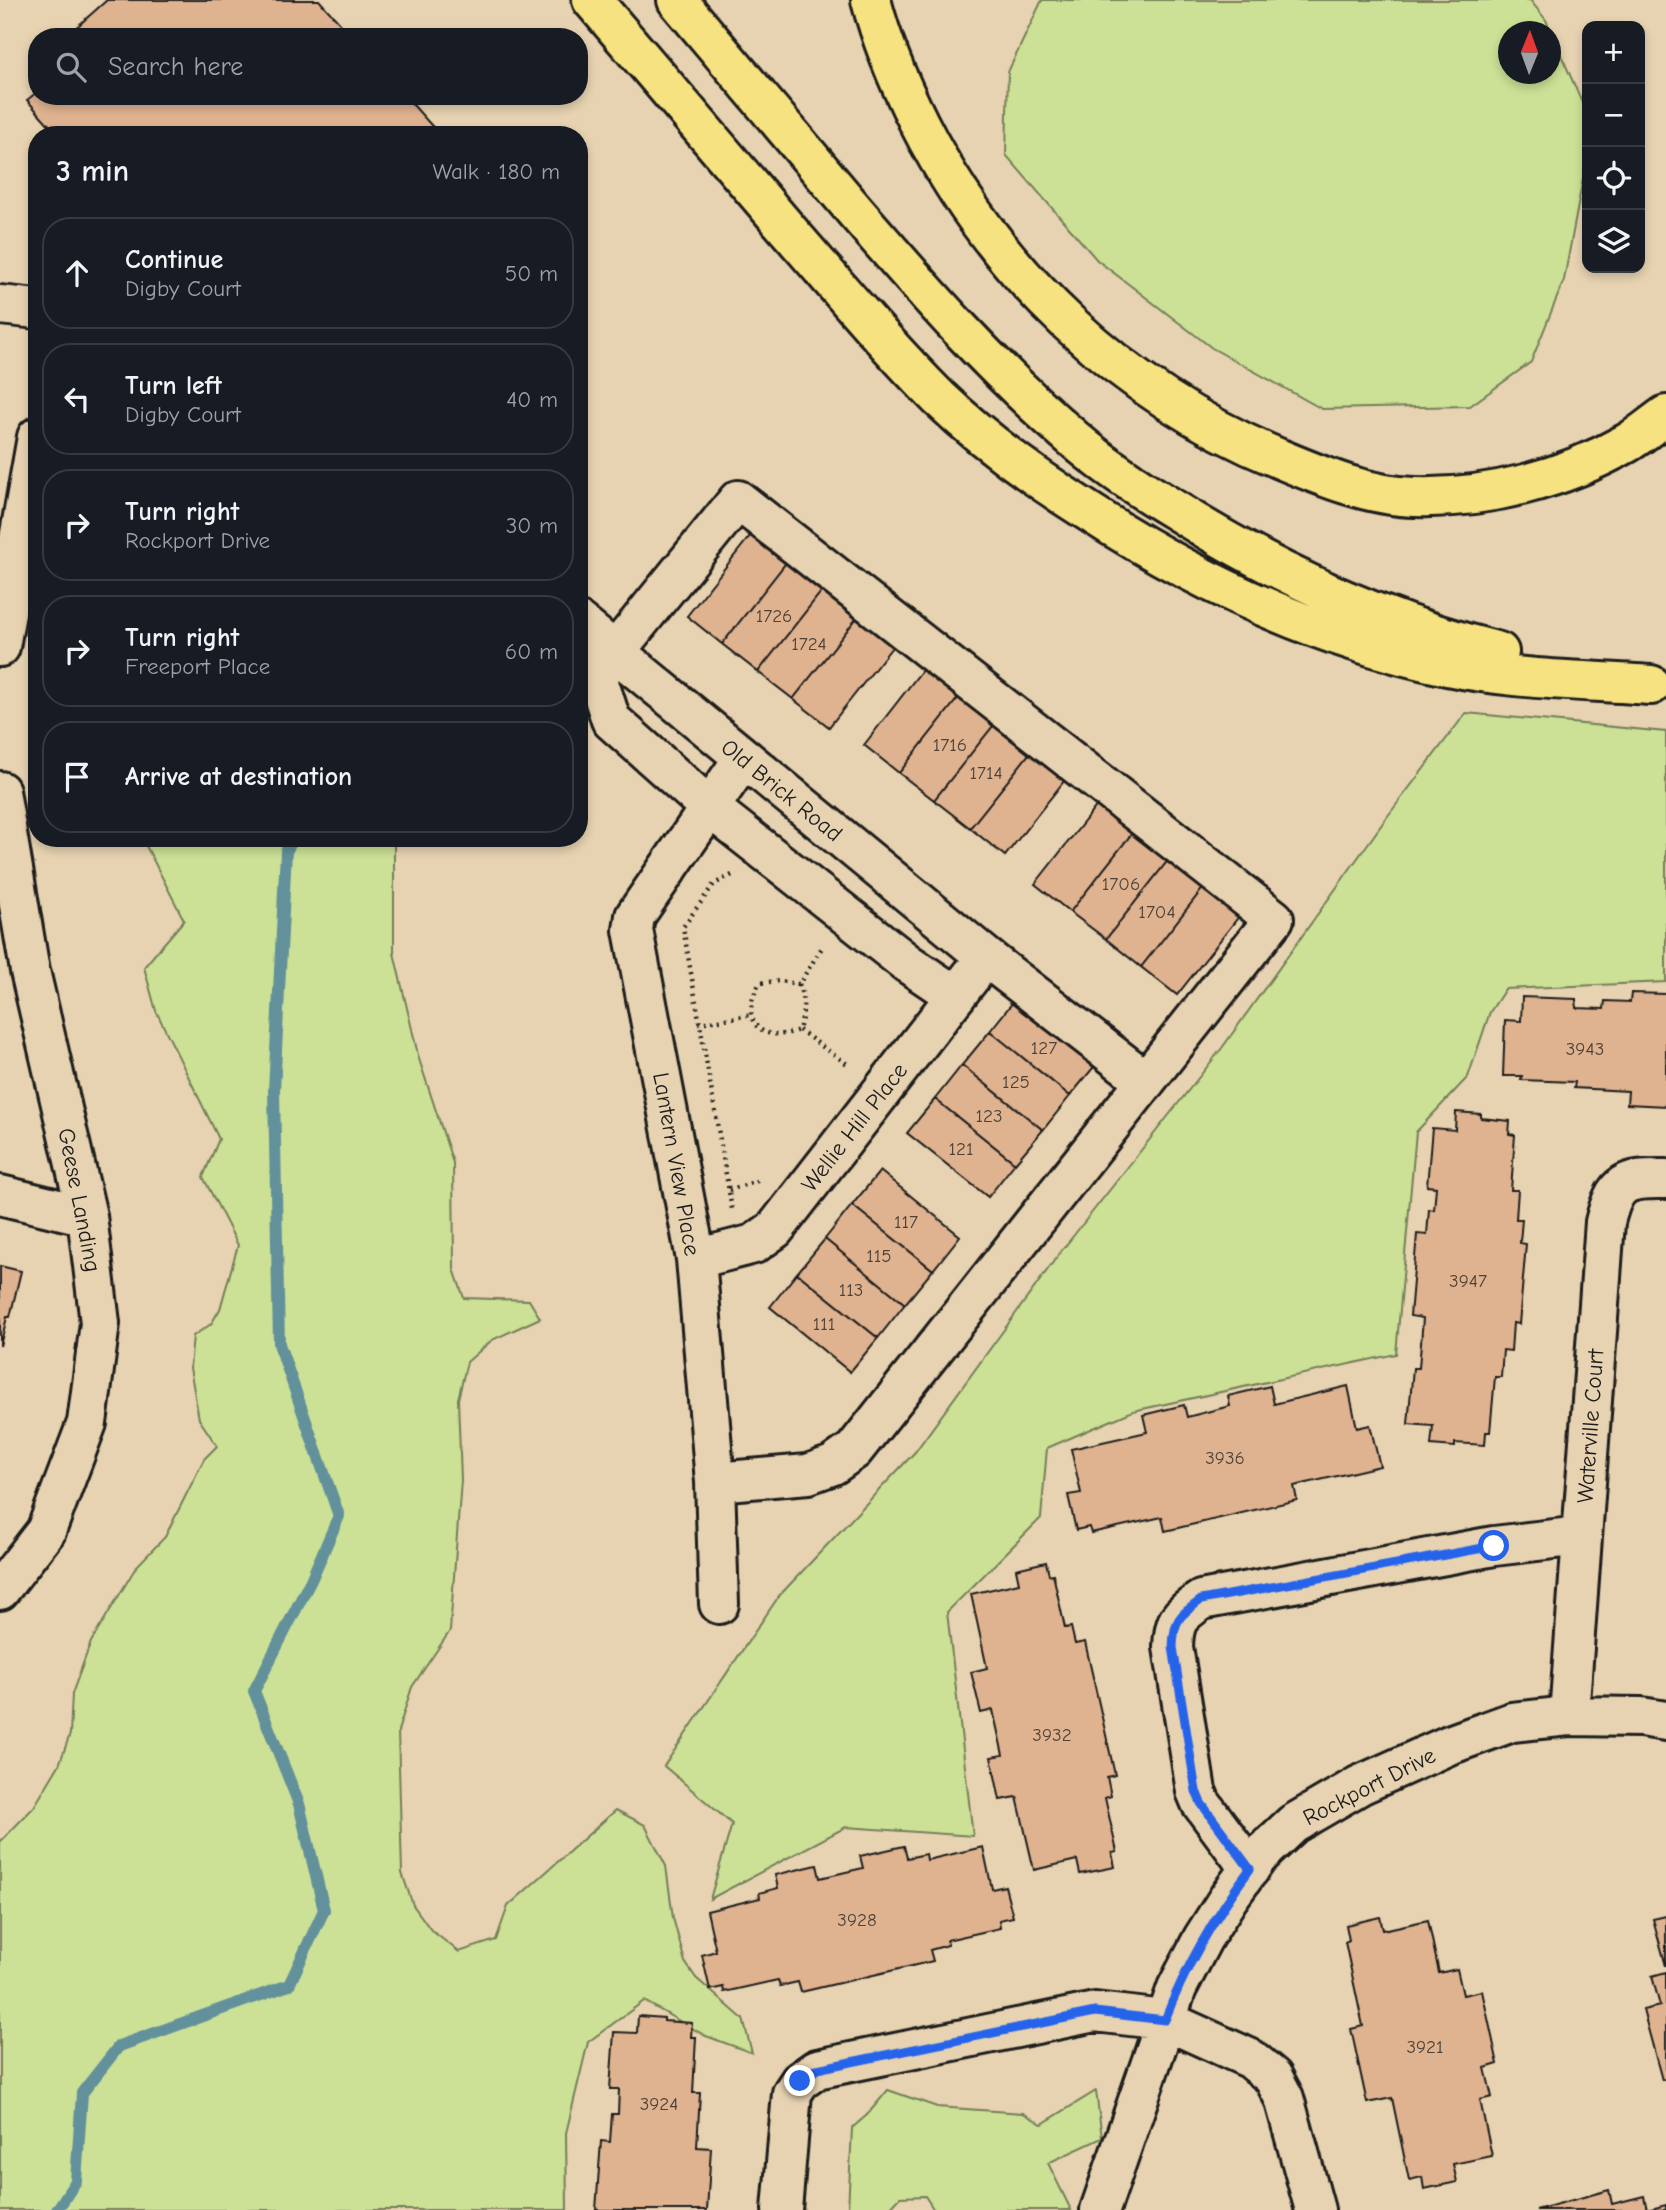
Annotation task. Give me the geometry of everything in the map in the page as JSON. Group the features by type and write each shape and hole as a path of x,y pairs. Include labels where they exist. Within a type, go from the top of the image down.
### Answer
{"highway":[{"path":"592,0 886,343 942,400 999,448 1066,498 1130,539 1210,584 1267,610 1332,633 1448,666 1509,675 1659,685"},
{"path":"677,0 942,312 1006,378 1076,441 1139,487 1205,529 1282,571 1339,599 1402,624 1499,652 1659,685"},
{"path":"871,0 885,47 904,92 939,162 979,225 1027,283 1074,329 1156,393 1210,426 1255,449 1315,474 1366,489 1413,497 1467,496 1525,484 1572,470 1629,442 1666,415"}],"street":[{"path":"0,305 28,308"},
{"path":"0,647 28,488"},
{"path":"715,1482 808,1474 833,1465 854,1450 1273,919 738,500 606,665 611,720 710,808 908,963 956,996"},
{"name":"Old Brick Road","path":"588,637 606,665 743,759 986,957 1146,1081"},
{"name":"Lantern View Place","path":"719,1604 715,1482 696,1259 633,930 635,916 743,759"},
{"name":"Geese Landing","path":"0,791 30,971 87,1216 100,1323 87,1423 46,1531 0,1590"},
{"name":"Wellie Hill Place","path":"696,1259 754,1244 775,1229 986,957"},
{"name":"Waterville Court","path":"1569,1716 1605,1222 1612,1196 1625,1183 1666,1179"},
{"path":"0,1195 87,1216"},
{"path":"1250,1869 1201,1803 1196,1791 1173,1647 1173,1628 1180,1615 1201,1600 1494,1546 1581,1536"},
{"name":"Rockport Drive","path":"1100,2210 1177,1988 1203,1938 1258,1857 1293,1824 1360,1785 1449,1745 1512,1722 1569,1716 1641,1717 1666,1721"},
{"path":"782,2210 792,2093 800,2081 817,2069 1095,2012 1165,2020 1251,2059 1273,2077 1284,2098 1315,2210"}],"path":[{"path":"732,1210 683,927 714,884 736,874"},
{"path":"799,984 826,942"},
{"path":"799,984 779,981 760,983 753,994 752,1015 754,1022 765,1033 783,1036 799,1030"},
{"path":"799,984 805,1011 799,1030"},
{"path":"698,1023 752,1015"},
{"path":"799,1030 852,1067"}],"green space":[{"path":"1042,0 1530,0 1546,21 1498,21 1498,84 1561,84 1561,54 1582,103 1582,184 1564,280 1531,362 1470,406 1322,409 1212,348 1097,260 1006,155 1008,72"},
{"path":"1466,713 1666,732 1666,982 1505,989 1490,1012 1468,1077 1416,1132 1396,1354 1133,1411 1047,1448 1041,1518 947,1612 973,1836 846,1827 710,1899 732,1824 664,1766 779,1596 915,1452 1059,1254 1222,1048 1387,817"},
{"path":"147,847 394,847 394,953 419,1059 453,1163 454,1269 464,1298 529,1300 540,1318 492,1340 467,1362 458,1399 461,1480 450,1631 412,1687 398,1731 402,1873 413,1905 431,1930 459,1952 496,1940 508,1906 616,1810 645,1825 666,1866 673,1918 685,1962 696,1978 743,2019 752,2053 706,2036 644,2001 588,2042 566,2133 567,2210 0,2210 0,1842 34,1807 59,1765 70,1734 72,1694 91,1642 136,1567 165,1537 204,1459 217,1446 199,1419 190,1368 193,1336 211,1324 220,1309 238,1245 203,1177 219,1139 156,1011 144,967 184,920"},
{"path":"888,2090 937,2107 1023,2113 1042,2124 1096,2091 1102,2138 1048,2163 1071,2210 934,2210 925,2196 900,2197 888,2210 848,2210 852,2128"}],"building":[{"path":"107,0 319,0 344,28 76,28"},
{"path":"31,105 413,105 432,126 50,126"},
{"path":"754,531 789,559 722,644 687,616"},
{"path":"789,559 825,587 758,672 722,644"},
{"path":"825,587 860,614 793,699 758,672"},
{"path":"860,614 896,642 829,727 793,699"},
{"path":"930,660 966,688 899,773 864,745"},
{"path":"966,688 1001,716 934,800 899,773"},
{"path":"1001,716 1037,744 970,828 934,800"},
{"path":"1037,744 1072,771 1005,856 970,828"},
{"path":"1102,799 1137,827 1070,912 1035,884"},
{"path":"1137,827 1173,854 1106,939 1070,912"},
{"path":"1173,854 1208,882 1141,967 1106,939"},
{"path":"1208,882 1244,910 1177,995 1141,967"},
{"path":"1631,993 1666,994 1666,1106 1627,1104 1628,1091 1574,1088 1575,1082 1521,1080 1522,1076 1503,1076 1505,1020 1521,1021 1522,997 1576,999 1576,1008 1604,1009 1605,1001 1630,1002"},
{"path":"1017,997 1098,1062 1070,1096 990,1031"},
{"path":"990,1031 1070,1096 1043,1130 962,1065"},
{"path":"962,1065 1043,1130 1015,1163 935,1099"},
{"path":"935,1099 1015,1163 988,1197 907,1133"},
{"path":"1456,1112 1481,1114 1481,1118 1510,1121 1509,1134 1515,1135 1511,1190 1518,1190 1516,1219 1522,1219 1520,1243 1526,1244 1519,1324 1513,1323 1511,1351 1503,1350 1501,1377 1495,1377 1490,1432 1486,1432 1485,1445 1455,1443 1455,1447 1431,1445 1433,1426 1408,1424 1413,1368 1419,1368 1423,1318 1410,1316 1417,1234 1427,1235 1429,1209 1434,1210 1436,1187 1427,1186 1432,1128 1455,1130"},
{"path":"880,1171 960,1236 933,1270 852,1205"},
{"path":"852,1205 933,1270 905,1304 825,1239"},
{"path":"825,1239 905,1304 878,1338 797,1273"},
{"path":"0,1266 21,1271 0,1346"},
{"path":"797,1273 878,1338 850,1372 770,1307"},
{"path":"1270,1386 1274,1404 1348,1386 1357,1428 1370,1425 1380,1466 1294,1486 1297,1500 1165,1531 1162,1517 1091,1533 1089,1527 1076,1530 1068,1495 1081,1493 1071,1449 1147,1432 1143,1415 1184,1405 1187,1417 1230,1406 1228,1396"},
{"path":"1046,1562 1049,1575 1053,1574 1065,1628 1071,1627 1075,1644 1085,1642 1115,1775 1107,1777 1111,1796 1105,1798 1117,1852 1112,1853 1115,1867 1080,1874 1077,1860 1034,1870 1017,1797 1000,1800 991,1757 1003,1755 993,1710 981,1713 971,1672 987,1668 971,1594 1019,1583 1016,1569"},
{"path":"904,1846 907,1858 926,1854 927,1860 983,1847 992,1889 1005,1886 1013,1917 999,1920 1000,1928 947,1940 948,1945 930,1950 933,1961 801,1992 798,1982 780,1986 778,1980 724,1992 723,1987 710,1990 702,1955 716,1951 707,1911 760,1898 759,1893 778,1888 775,1875 817,1865 820,1878 863,1868 860,1856"},
{"path":"1666,1916 1666,1966 1653,1919"},
{"path":"1380,1917 1383,1930 1428,1920 1439,1973 1457,1969 1463,1995 1482,1991 1498,2064 1485,2068 1492,2097 1480,2100 1492,2156 1453,2164 1457,2182 1424,2189 1422,2177 1409,2180 1392,2098 1367,2103 1351,2029 1363,2026 1345,1942 1349,1940 1346,1925"},
{"path":"1666,1972 1666,2079 1662,2080 1643,2010 1660,2006 1652,1976"},
{"path":"638,2016 692,2023 691,2037 696,2037 693,2093 700,2093 697,2147 711,2148 707,2210 596,2210 601,2141 610,2142 612,2114 618,2114 619,2089 610,2089 614,2032 637,2033"},
{"path":"1609,2190 1612,2204 1644,2196 1647,2210 1536,2210"},
{"path":"1666,2205 1666,2210 1647,2210"}],"waterway":[{"path":"57,2210 76,2181 82,2093 119,2046 289,1985 324,1910 299,1804 254,1691 311,1580 339,1516 279,1344 274,1091 286,851 288,847"}],"route":[{"path":"800,2081 817,2069 1095,2012 1165,2020 1177,1988 1203,1938 1250,1869 1201,1803 1196,1791 1173,1647 1173,1628 1180,1615 1201,1600 1494,1546"}]}
